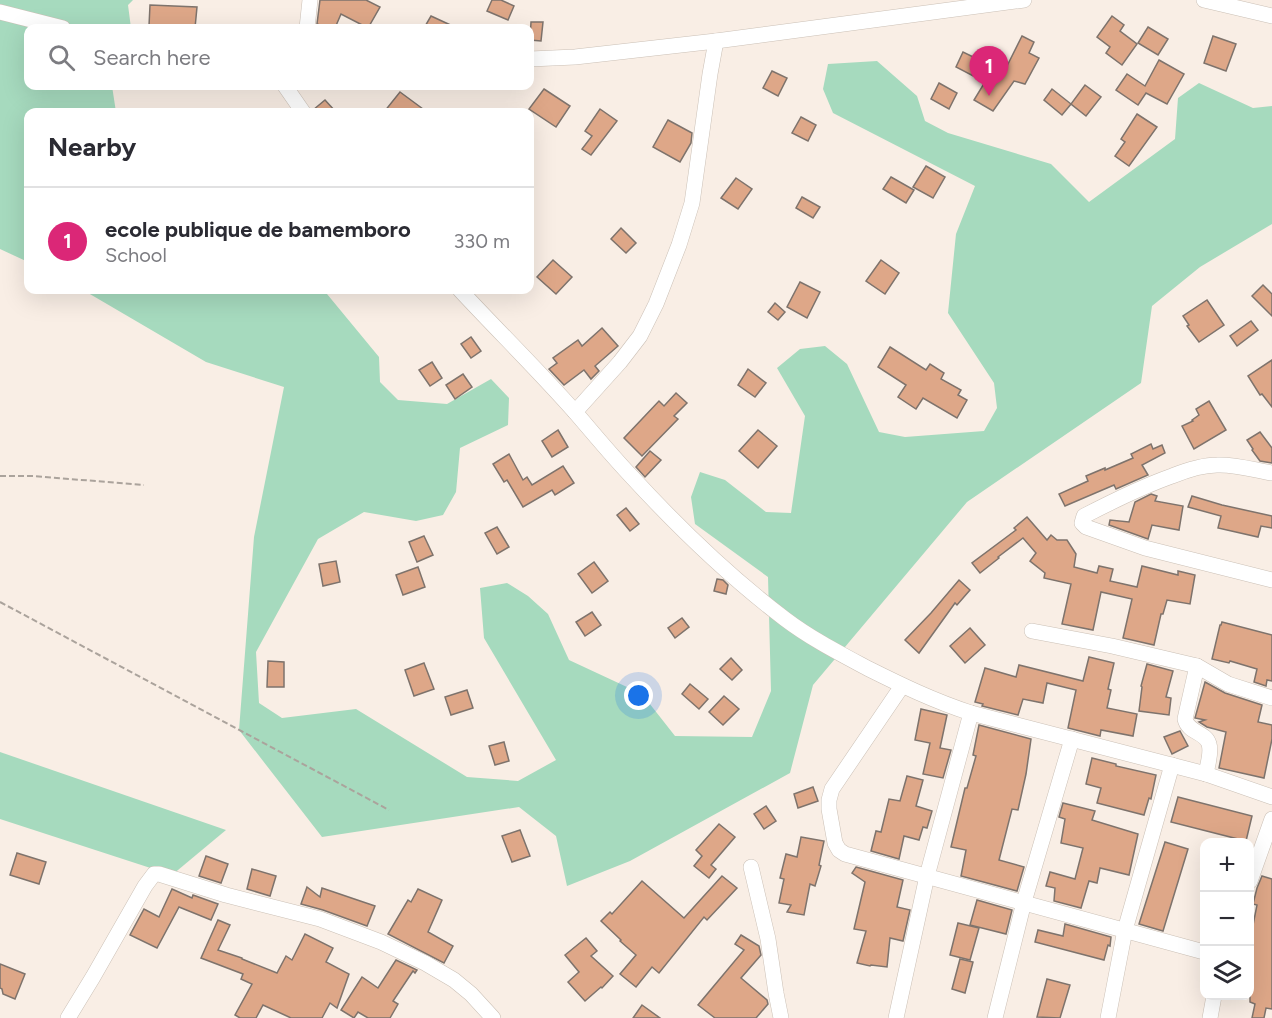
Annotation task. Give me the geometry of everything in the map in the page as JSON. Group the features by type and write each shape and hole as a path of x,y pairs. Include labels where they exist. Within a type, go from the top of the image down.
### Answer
{"street":[{"path":"307,24 310,0"},
{"path":"534,59 575,57 716,41 933,6 1024,0"},
{"path":"1204,0 1272,16"},
{"path":"0,12 47,24"},
{"path":"575,412 640,336 656,304 676,253 692,202 716,41"},
{"path":"288,90 300,108"},
{"path":"464,294 674,522 763,601 817,640 902,686 939,702 1206,774 1272,797"},
{"path":"1272,473 1221,465 1197,468 1148,484 1125,495 1084,516 1082,523 1086,528 1145,548 1272,580"},
{"path":"1032,631 1112,645 1197,666 1228,684 1272,698"},
{"path":"1197,666 1185,719 1189,728 1207,739 1209,744 1206,774"},
{"path":"902,686 832,789 829,800 830,809 835,843 839,850 846,854 1200,951"},
{"path":"896,1018 927,876 971,712"},
{"path":"995,1018 1024,902 1072,739"},
{"path":"1108,1018 1125,930 1172,765"},
{"path":"1254,870 1272,819"},
{"path":"751,867 762,910 781,1018"},
{"path":"68,1018 154,874 320,919 381,942 454,980 471,994 493,1018"},
{"path":"1210,1018 1213,1000"}],"path":[{"path":"0,476 33,476 144,485"},
{"path":"0,602 389,810"}],"green space":[{"path":"0,0 133,0 128,5 130,24 24,24 24,90 113,90 115,108 24,108 24,260 0,249"},
{"path":"877,61 917,96 925,121 948,133 1051,164 1089,202 1175,139 1178,98 1199,83 1253,108 1272,106 1272,224 1200,267 1152,306 1141,383 967,502 813,685 790,773 630,861 567,886 556,836 519,807 322,837 239,730 254,537 284,387 206,362 90,294 327,294 379,357 380,382 398,400 447,404 491,379 509,398 508,425 460,448 456,492 443,515 416,521 364,512 318,539 256,652 259,703 282,718 356,709 467,777 518,781 556,760 484,638 480,588 507,583 528,596 548,614 569,660 642,694 675,736 752,737 771,691 768,577 695,524 691,497 700,472 725,480 766,512 791,513 805,416 777,368 800,349 825,346 847,364 879,432 905,437 984,431 997,408 994,383 948,313 956,234 975,186 833,113 823,89 828,64"},
{"path":"0,752 226,830 172,875 0,819"}],"building":[{"path":"320,0 366,0 380,7 370,24 360,24 341,14 337,24 317,24"},
{"path":"492,0 501,0 514,6 508,20 487,11"},
{"path":"150,5 197,7 195,24 149,24"},
{"path":"431,16 448,24 426,24"},
{"path":"1112,16 1124,25 1120,31 1137,44 1122,65 1106,53 1110,47 1097,37"},
{"path":"531,22 543,22 541,41 534,40 534,24"},
{"path":"1148,27 1168,39 1158,55 1138,43"},
{"path":"1022,36 1034,42 1029,53 1039,58 1025,84 1014,81 993,111 974,100 985,82 956,67 963,52 1004,72"},
{"path":"1213,36 1236,44 1226,71 1204,63"},
{"path":"1159,60 1184,74 1167,104 1146,93 1138,105 1116,90 1127,74 1145,86"},
{"path":"772,71 787,78 778,96 763,88"},
{"path":"939,83 957,93 949,109 931,99"},
{"path":"1085,85 1101,97 1086,116 1071,104"},
{"path":"544,89 570,106 556,127 534,112 534,108 530,108"},
{"path":"1052,89 1071,104 1062,115 1044,100"},
{"path":"400,92 422,108 387,108"},
{"path":"325,100 332,108 315,108"},
{"path":"600,109 617,121 591,155 582,149 592,136 585,131"},
{"path":"1137,114 1157,127 1129,166 1115,156 1125,142 1121,139"},
{"path":"801,117 816,125 808,141 792,133"},
{"path":"668,120 692,133 691,143 680,162 653,147"},
{"path":"926,166 945,177 933,198 913,187"},
{"path":"891,177 914,190 906,203 883,189"},
{"path":"736,178 752,189 738,209 721,198"},
{"path":"802,197 820,207 813,218 796,208"},
{"path":"621,228 636,243 626,253 611,239"},
{"path":"553,260 572,277 556,294 537,277"},
{"path":"881,260 899,273 885,294 866,281"},
{"path":"800,282 820,292 807,318 787,307"},
{"path":"1263,285 1272,294 1272,316 1252,296"},
{"path":"1207,300 1224,325 1199,342 1187,326 1189,325 1183,316"},
{"path":"775,303 785,312 778,320 768,312"},
{"path":"1251,321 1258,330 1237,346 1230,336"},
{"path":"602,328 618,346 595,366 599,371 591,379 584,370 564,385 549,369 557,363 553,358 578,340 582,346"},
{"path":"471,337 481,351 471,358 461,344"},
{"path":"890,347 926,370 930,364 944,373 941,379 961,390 958,395 967,400 957,418 923,398 916,409 898,397 906,385 878,367"},
{"path":"1272,360 1272,407 1262,394 1260,395 1248,376"},
{"path":"432,362 442,378 430,386 419,370"},
{"path":"748,369 766,383 755,397 738,385"},
{"path":"463,374 472,387 455,399 446,385"},
{"path":"676,393 687,403 674,416 678,419 642,456 624,438 659,401 664,406"},
{"path":"1209,401 1226,430 1194,449 1182,426 1193,421 1199,415 1196,409"},
{"path":"558,430 568,447 552,457 542,441"},
{"path":"758,430 777,446 758,468 739,451"},
{"path":"1260,432 1272,448 1272,463 1260,461 1247,440"},
{"path":"1151,444 1153,449 1162,445 1165,453 1142,465 1148,475 1116,489 1114,485 1065,506 1059,494 1088,481 1086,476 1133,458 1131,454"},
{"path":"650,451 661,460 645,477 636,467"},
{"path":"509,454 523,480 527,477 532,485 563,466 574,483 555,495 552,490 523,507 507,480 504,482 493,464"},
{"path":"1151,494 1157,496 1155,501 1183,506 1179,530 1152,525 1148,539 1109,525 1110,520 1129,522 1135,502"},
{"path":"1192,496 1272,516 1272,528 1261,526 1258,537 1218,528 1221,516 1188,507"},
{"path":"626,508 639,524 630,531 617,515"},
{"path":"1027,517 1047,540 1051,535 1057,540 1067,540 1076,554 1074,567 1097,573 1099,566 1113,569 1110,581 1137,587 1142,566 1178,575 1178,571 1195,575 1190,604 1167,600 1163,614 1161,614 1154,645 1123,638 1132,599 1101,592 1093,630 1062,624 1071,584 1044,578 1045,573 1030,561 1036,553 1023,538 980,573 972,563 1016,530 1014,528"},
{"path":"497,527 509,547 497,554 485,533"},
{"path":"424,536 433,555 417,562 409,542"},
{"path":"336,561 340,582 323,586 319,564"},
{"path":"594,562 608,581 592,593 578,574"},
{"path":"418,567 425,587 403,595 396,575"},
{"path":"717,579 723,580 728,585 726,594 714,591"},
{"path":"959,580 970,590 957,605 955,603 919,653 905,640"},
{"path":"592,612 601,625 585,636 576,622"},
{"path":"682,618 689,627 675,638 668,628"},
{"path":"1222,622 1272,635 1272,681 1267,680 1266,686 1254,682 1257,669 1230,661 1229,663 1212,659"},
{"path":"970,628 985,645 965,663 950,646"},
{"path":"1089,657 1114,663 1108,689 1111,690 1107,708 1137,714 1133,736 1101,730 1100,736 1068,728 1076,690 1047,683 1043,703 1023,699 1018,715 982,706 983,704 975,702 985,668 1016,677 1019,665 1083,681"},
{"path":"731,658 742,670 732,680 720,669"},
{"path":"268,661 284,662 284,687 267,687"},
{"path":"424,663 434,689 414,696 405,670"},
{"path":"1147,664 1173,671 1166,697 1171,698 1169,715 1139,711 1141,686"},
{"path":"1205,682 1225,693 1262,705 1258,722 1272,725 1272,739 1264,778 1219,768 1226,732 1207,727 1199,722 1205,720 1195,718"},
{"path":"690,684 708,699 699,709 682,694"},
{"path":"467,690 473,708 451,715 445,697"},
{"path":"724,696 739,709 723,725 709,712"},
{"path":"921,709 947,715 940,748 951,750 943,778 923,774 930,743 915,740"},
{"path":"979,725 1031,739 1018,810 1012,809 999,860 1024,867 1017,891 961,876 966,850 951,847 965,788 967,788 976,756 973,755"},
{"path":"1180,731 1188,746 1172,754 1164,737"},
{"path":"504,742 509,761 495,765 489,746"},
{"path":"1092,758 1156,775 1151,799 1149,798 1144,815 1097,803 1101,788 1086,784"},
{"path":"907,776 923,780 916,806 932,811 927,828 923,827 919,840 904,836 899,859 871,851 876,831 881,832 889,799 900,801"},
{"path":"813,787 818,801 798,808 794,794"},
{"path":"1178,797 1252,816 1247,838 1234,838 1171,822"},
{"path":"1063,803 1095,811 1092,820 1138,834 1129,875 1100,868 1097,883 1089,881 1081,908 1054,901 1055,888 1046,886 1050,872 1075,879 1083,848 1061,843 1065,819 1059,817"},
{"path":"766,806 776,821 764,829 754,814"},
{"path":"719,824 735,837 711,865 716,869 709,878 694,866 702,856 696,850"},
{"path":"520,830 530,856 512,862 502,836"},
{"path":"801,837 824,841 819,865 821,866 815,886 810,884 804,915 787,912 791,905 779,903 784,879 780,878 786,854 797,857"},
{"path":"1165,842 1188,849 1163,931 1139,924"},
{"path":"17,853 46,862 39,884 10,875"},
{"path":"206,856 228,864 221,883 199,876"},
{"path":"856,867 903,880 897,907 910,910 903,941 890,938 887,967 857,963 866,931 854,929 865,882 852,873"},
{"path":"252,869 276,876 270,896 247,889"},
{"path":"722,876 737,888 707,920 704,917 659,973 652,967 636,987 620,974 636,955 601,921 610,912 612,914 642,881 684,918"},
{"path":"1262,876 1272,879 1272,1009 1266,1008 1264,1018 1252,1018 1255,1004 1250,1002 1254,1000 1254,920 1257,905 1254,904 1254,900"},
{"path":"307,887 320,897 322,888 375,906 367,926 301,904"},
{"path":"172,889 192,898 193,895 218,904 211,920 179,907 157,948 130,935 144,909 159,917"},
{"path":"418,889 442,900 428,932 453,946 444,963 388,934 408,900 411,902"},
{"path":"977,900 1012,910 1006,934 970,925"},
{"path":"218,920 230,925 218,950 277,973 286,956 292,960 305,934 333,948 326,962 349,974 337,1008 330,1003 322,1018 291,1018 263,1005 256,1018 240,1018 235,1015 252,984 241,979 243,974 201,958"},
{"path":"958,923 979,928 970,960 950,955"},
{"path":"1065,924 1111,937 1104,960 1035,942 1038,930 1063,936"},
{"path":"741,935 759,946 761,955 741,978 767,1000 768,1004 756,1018 715,1018 698,1005 744,950 735,944"},
{"path":"586,938 597,951 591,956 613,976 585,1001 568,982 579,972 565,955"},
{"path":"960,959 973,962 965,993 952,989"},
{"path":"396,960 417,970 415,973 413,971 393,1001 398,1004 390,1018 368,1018 358,1012 354,1018 341,1010 362,977 378,988"},
{"path":"0,964 25,974 15,999 3,994 0,988"},
{"path":"1047,979 1070,985 1060,1018 1037,1017"},
{"path":"642,1005 660,1018 633,1018"}],"place":[{"name":"ecole publique de bamemboro","path":"989,96"}]}
